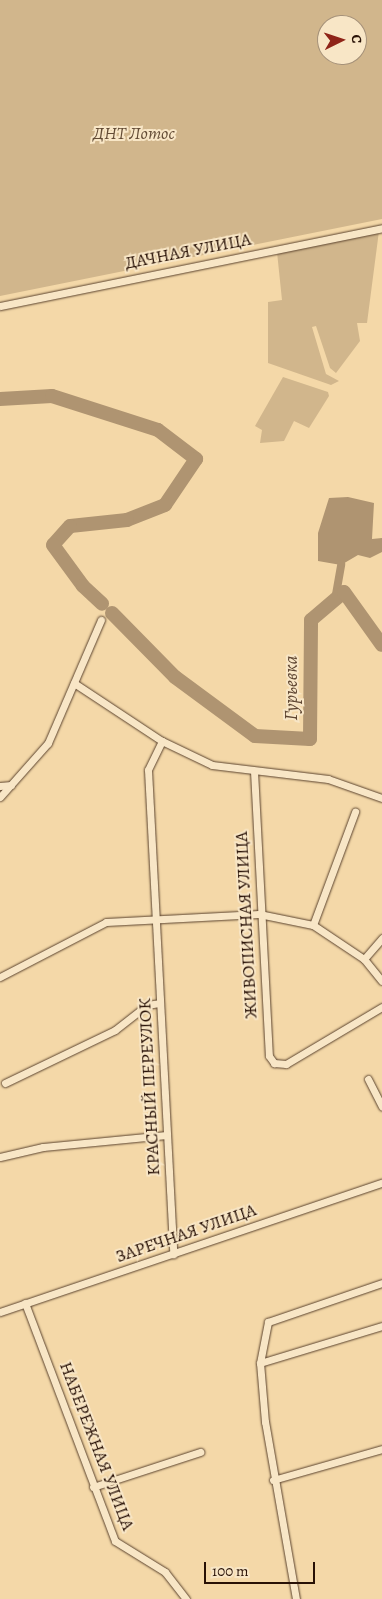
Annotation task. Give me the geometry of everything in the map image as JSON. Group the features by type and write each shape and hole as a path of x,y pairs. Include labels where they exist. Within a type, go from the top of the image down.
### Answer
{"street":[{"name":"ДАЧНАЯ УЛИЦА","path":"0,306 382,228"},
{"path":"0,796 48,743 101,620"},
{"path":"74,683 162,741 212,765 328,779 382,798"},
{"name":"КРАСНЫЙ ПЕРЕУЛОК","path":"162,741 148,770 173,1254"},
{"name":"ЖИВОПИСНАЯ УЛИЦА","path":"254,771 259,914 269,1056 274,1063 286,1064 382,1006"},
{"path":"0,786 11,785"},
{"path":"313,925 355,812"},
{"path":"0,977 106,922 259,914 313,925 364,959 382,981"},
{"path":"364,959 382,938"},
{"path":"5,1083 115,1030 147,1005 159,1003"},
{"path":"368,1079 382,1107"},
{"path":"0,1157 43,1147 166,1135"},
{"name":"ЗАРЕЧНАЯ УЛИЦА","path":"0,1312 382,1183"},
{"path":"296,1599 273,1480 260,1363 268,1322 382,1283"},
{"name":"НАБЕРЕЖНАЯ УЛИЦА","path":"25,1303 115,1541 165,1572 186,1599"},
{"path":"260,1363 382,1326"},
{"path":"273,1480 382,1449"},
{"path":"93,1487 200,1452"}],"green space":[{"name":"ДНТ Лотос","path":"0,0 382,0 382,219 0,296"},
{"path":"379,231 367,323 357,323 360,341 336,373 330,368 316,326 312,327 326,374 339,381 331,385 268,363 268,302 282,300 277,252"},
{"path":"283,377 328,392 329,396 309,428 294,421 284,441 260,443 262,430 255,426"}],"shaded area":[{"path":"348,497 374,503 372,539 382,538 382,552 370,558 358,555 341,565 318,561 318,533 329,498"}],"waterway":[{"name":"Гурьевка","path":"0,399 52,396 158,430 196,459 165,505 127,520 70,526 53,545 83,586 102,604"},
{"path":"335,600 341,565"},
{"name":"Гурьевка","path":"112,613 175,677 255,736 310,739 311,620 344,592 382,645"}]}
